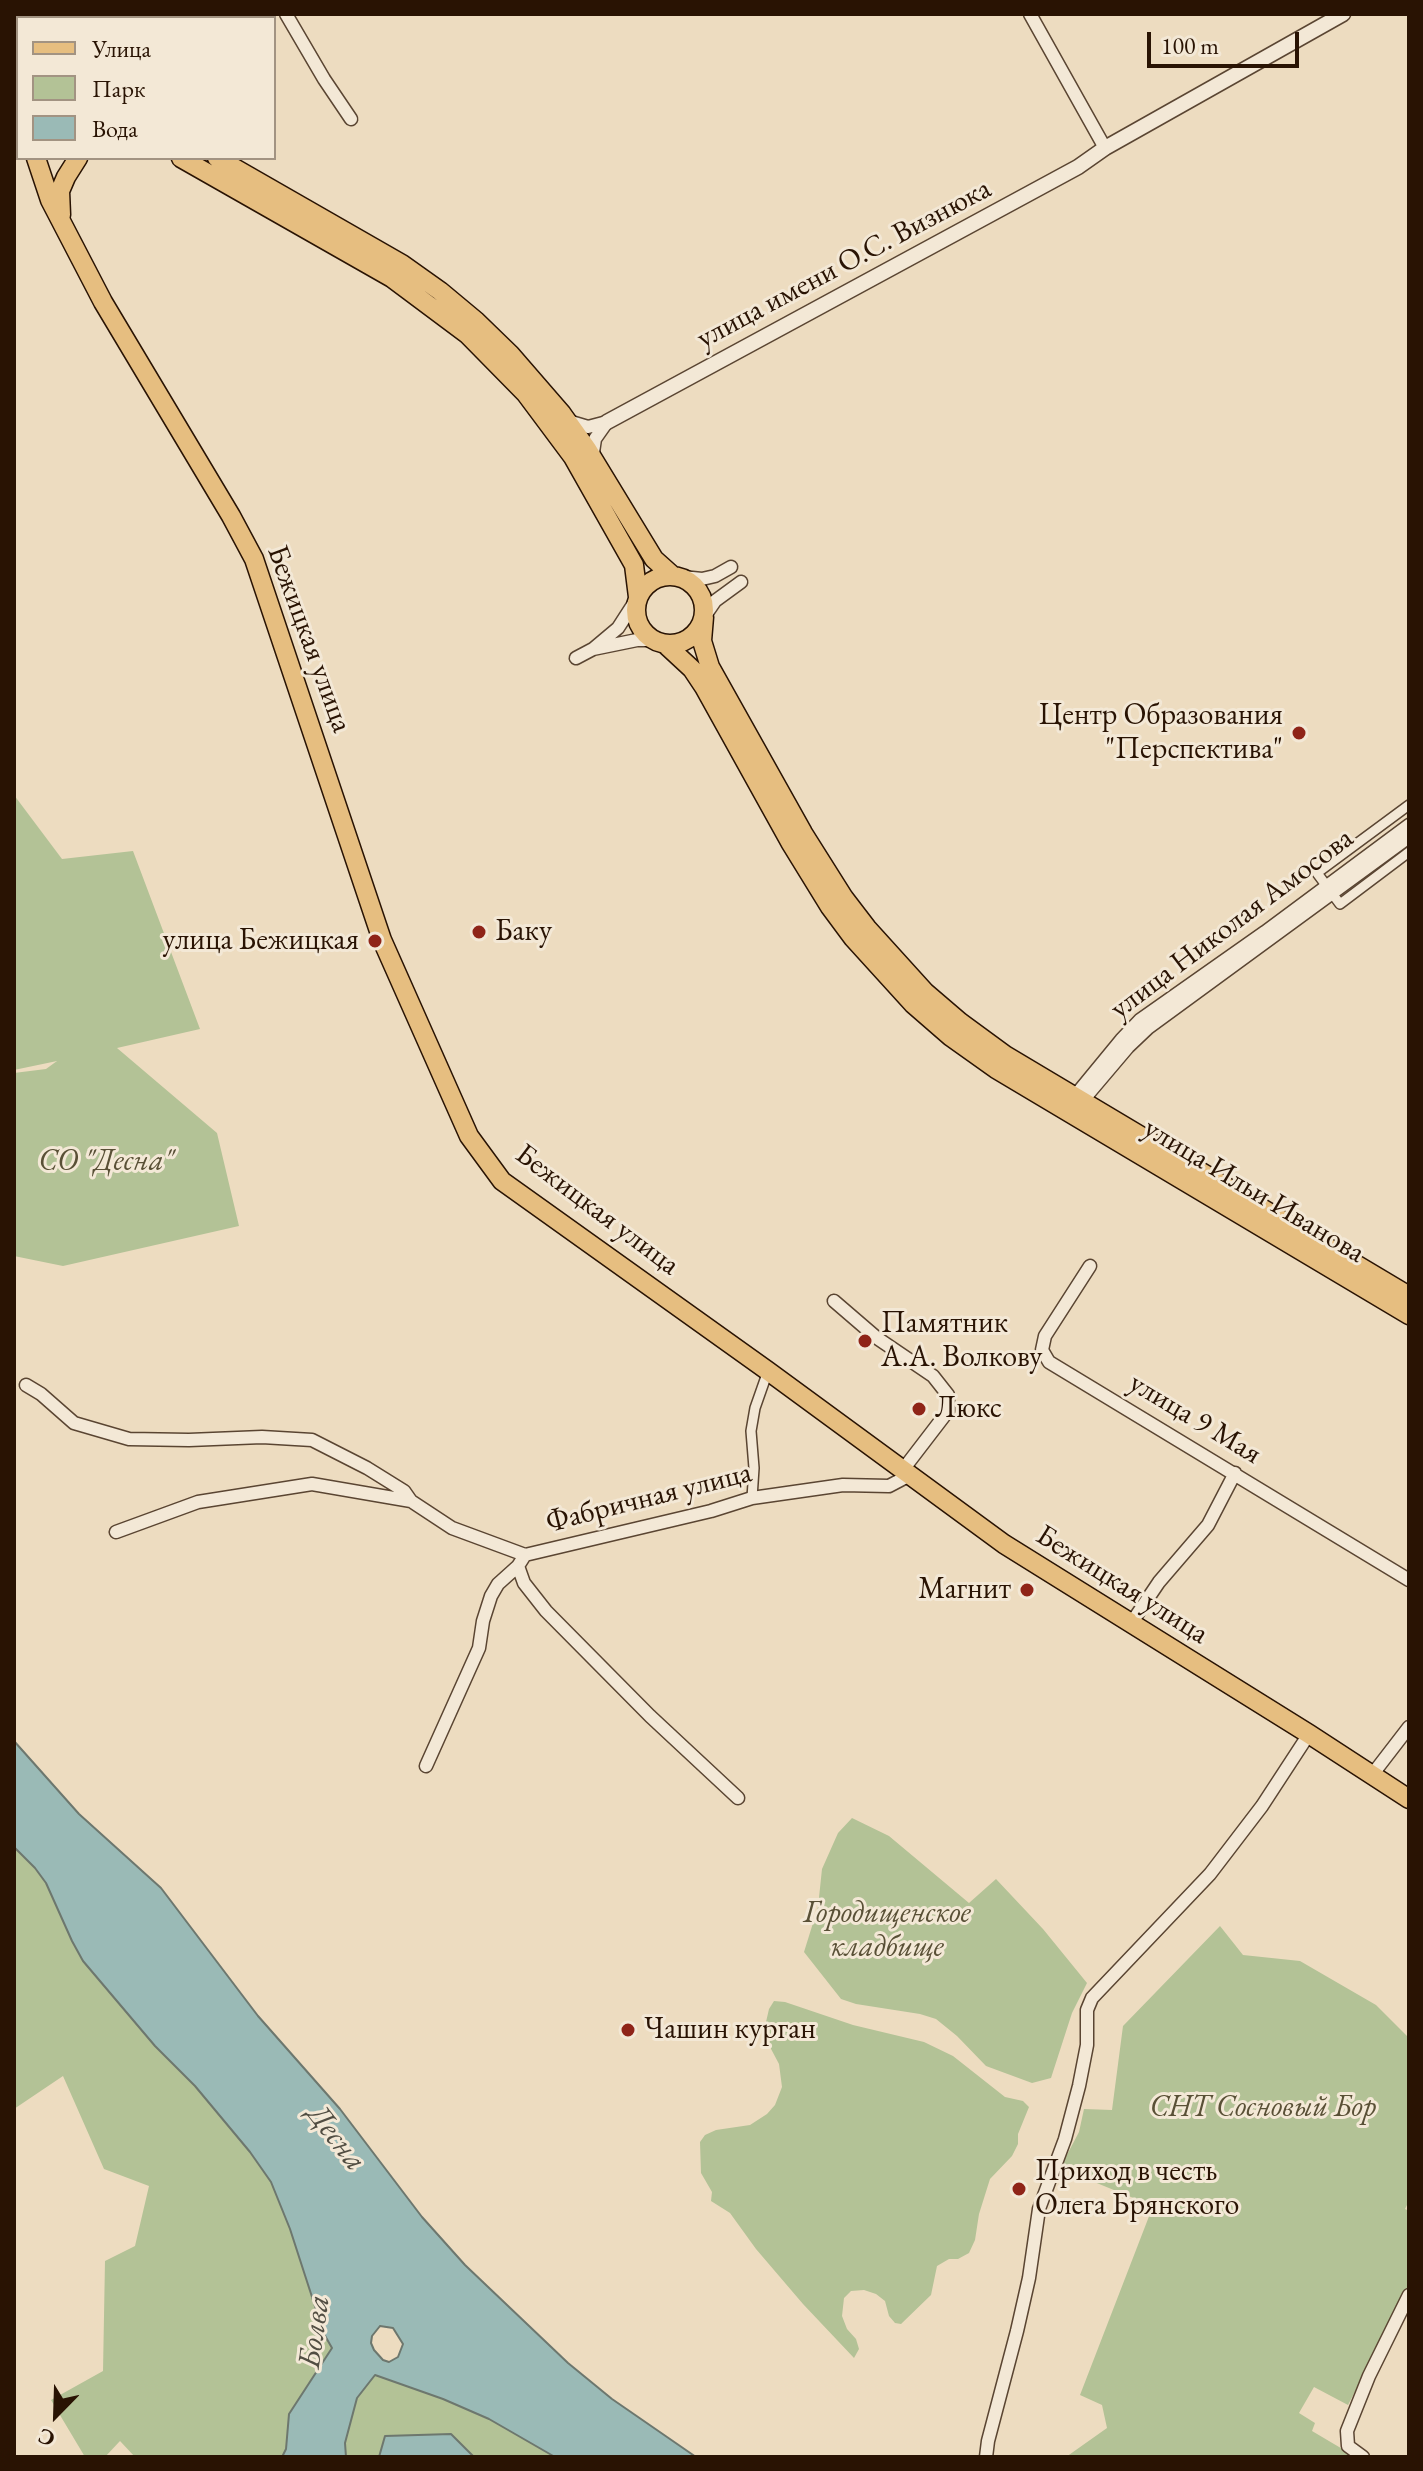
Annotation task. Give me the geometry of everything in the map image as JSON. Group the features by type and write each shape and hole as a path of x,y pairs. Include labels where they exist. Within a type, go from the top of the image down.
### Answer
{"main road":[{"name":"Бежицкая улица","path":"37,160 50,200 103,302 254,559 382,940 469,1136 502,1181 1004,1544 1409,1799"},
{"path":"64,225 60,191 77,160"},
{"path":"185,160 392,278 428,303 478,345 526,394 573,457 634,565 639,625 692,669 796,853 853,938 913,1004 951,1037 1072,1106"},
{"path":"221,160 367,243 440,291 510,354 566,421 654,559 673,576 694,585 701,595 704,605 702,641 710,667 803,833 852,908 892,958 937,1002 1072,1106"},
{"path":"638,597 652,581 673,576"},
{"path":"658,642 685,641 694,635 704,617"},
{"name":"улица Ильи Иванова","path":"1072,1106 1409,1296"},
{"name":"улица Ильи Иванова","path":"1072,1106 1409,1315"}],"street":[{"path":"286,14 351,119"},
{"path":"1030,14 1105,148"},
{"name":"улица имени О.С. Визнюка","path":"607,422 1078,167 1105,148 1343,14"},
{"path":"566,421 588,427 607,422"},
{"path":"592,459 595,439 607,422"},
{"path":"673,576 702,579 731,567"},
{"path":"704,617 715,601 741,582"},
{"path":"576,658 593,649 618,628 638,597"},
{"path":"593,649 637,640 658,642"},
{"path":"1409,805 1317,873 1340,904 1409,852"},
{"name":"улица Николая Амосова","path":"1072,1106 1148,1028 1409,825"},
{"name":"улица Николая Амосова","path":"1329,889 1409,837"},
{"name":"улица 9 Мая","path":"1090,1266 1045,1336 1042,1350 1049,1362 1409,1580"},
{"path":"834,1301 877,1338 933,1376 948,1395 948,1411 905,1473"},
{"path":"752,1498 754,1468 751,1431 755,1408 768,1371"},
{"name":"Фабричная улица","path":"26,1385 74,1423 129,1439 262,1437 312,1440 404,1491 411,1501 452,1528 521,1561"},
{"name":"Фабричная улица","path":"426,1766 479,1648 491,1596 498,1584 521,1561 752,1498 843,1485 889,1486 905,1473"},
{"path":"1130,1625 1159,1582 1208,1525 1235,1473"},
{"name":"Фабричная улица","path":"116,1532 198,1502 312,1484 411,1501"},
{"path":"521,1561 524,1583 546,1611 650,1716 738,1798"},
{"path":"1372,1775 1409,1727"},
{"path":"986,2457 1029,2278 1039,2209 1065,2139 1079,2086 1087,2045 1087,2010 1092,1998 1210,1874 1262,1806 1309,1734"},
{"path":"1363,2457 1348,2446 1347,2431 1369,2376 1409,2295"}],"green space":[{"name":"СО \"Десна\"","path":"14,795 62,859 133,851 200,1029 117,1048 217,1133 239,1226 63,1266 14,1256 14,1073 46,1069 57,1061 14,1070"},
{"name":"Городищенское кладбище","path":"852,1818 889,1836 969,1903 996,1879 1043,1929 1087,1983 1072,2013 1051,2078 1032,2083 986,2066 936,2019 841,1999 804,1952 818,1907 822,1869 838,1833"},
{"path":"14,1847 46,1883 83,1961 155,2046 195,2086 271,2182 290,2229 324,2334 332,2348 289,2414 286,2449 282,2457 135,2457 120,2441 105,2457 85,2457 51,2400 103,2371 105,2261 135,2246 149,2186 104,2169 63,2076 14,2109"},
{"name":"СНТ Сосновый Бор","path":"1220,1926 1243,1955 1300,1961 1376,2005 1409,2038 1409,2201 1405,2209 1409,2211 1409,2287 1348,2405 1314,2387 1299,2413 1315,2423 1312,2431 1356,2457 1066,2457 1107,2428 1102,2405 1080,2395 1153,2206 1060,2168 1079,2132 1084,2109 1112,2110 1123,2026"},
{"path":"774,2001 924,2042 953,2056 1005,2097 1023,2101 1029,2107 1012,2156 990,2179 969,2253 937,2266 931,2295 901,2324 895,2323 889,2316 885,2301 876,2294 864,2290 851,2291 844,2298 842,2316 859,2349 854,2358 803,2304 730,2213 711,2201 712,2192 701,2173 700,2142 705,2135 716,2130 750,2125 775,2105 782,2087 779,2064 761,2030"},
{"path":"375,2375 489,2419 555,2457 474,2457 451,2434 385,2436 379,2457 346,2457 345,2444 357,2398"}],"water":[{"name":"Десна","path":"14,1741 79,1814 161,1888 258,2016 340,2109 422,2217 465,2265 568,2363 612,2399 696,2457 555,2457 489,2419 375,2375 357,2398 345,2443 346,2457 282,2457 286,2449 289,2414 332,2348 324,2334 290,2229 271,2182 195,2086 155,2046 83,1961 46,1883 14,1847","holes":["380,2326 393,2328 403,2344 398,2357 389,2362 383,2360 371,2343"]},
{"path":"451,2434 474,2457 379,2457 385,2436"}],"place":[{"name":"Центр Образования \"Перспектива\"","path":"1299,733"},
{"name":"Баку","path":"479,932"},
{"name":"улица Бежицкая","path":"375,941"},
{"name":"Памятник А.А. Волкову","path":"865,1341"},
{"name":"Люкс","path":"919,1409"},
{"name":"Магнит","path":"1027,1590"},
{"name":"Чашин курган","path":"628,2030"},
{"name":"Приход в честь Олега Брянского","path":"1019,2189"}],"water label":[{"name":"Болва","path":"315,2332"}]}
